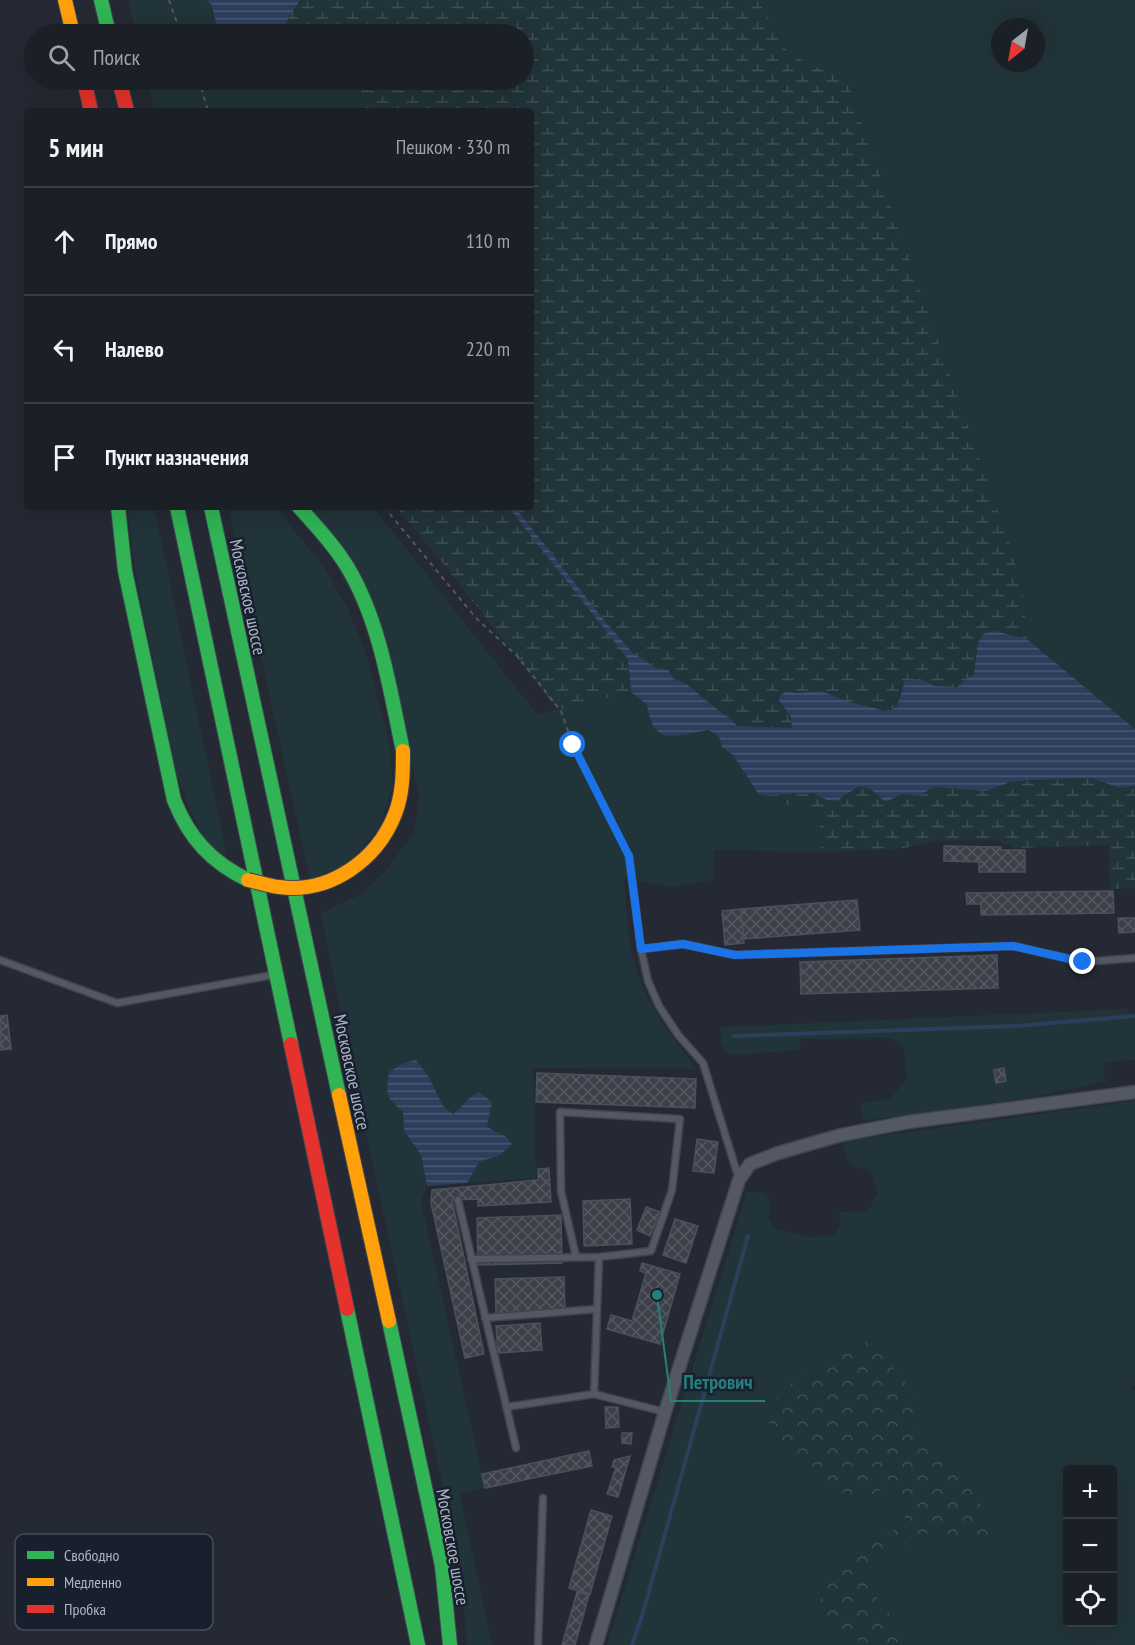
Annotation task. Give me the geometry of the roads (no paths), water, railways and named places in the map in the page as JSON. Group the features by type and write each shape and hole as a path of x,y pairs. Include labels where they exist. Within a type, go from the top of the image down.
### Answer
{"highway":[{"path":"65,0 71,24"},
{"path":"101,0 107,24"},
{"path":"86,90 90,108"},
{"path":"122,90 126,108"},
{"path":"118,510 125,571 169,783 179,816 207,855 220,866 248,880 280,889 296,889 343,875 357,866 380,843 396,815 404,783 403,751 367,610 353,576 338,552 302,510"},
{"path":"178,510 418,1645"},
{"name":"Московское шоссе","path":"212,510 442,1566 450,1645"}],"street":[{"path":"596,1645 665,1412 739,1180 750,1164 778,1153 841,1135 908,1122 1135,1092"}],"lane":[{"path":"629,856 641,949 648,981 658,1006 679,1036 703,1063 739,1180"},
{"path":"641,949 683,944 735,955 1013,946 1083,962 1135,958"},
{"path":"0,960 117,1003 276,974"},
{"path":"471,1259 599,1257 651,1251 672,1190 680,1119 560,1112 561,1191 576,1257"},
{"path":"458,1200 516,1448"},
{"path":"594,1394 599,1257"},
{"path":"485,1318 597,1309"},
{"path":"506,1407 594,1394 665,1412"},
{"path":"538,1645 543,1498"}],"water":[{"path":"206,0 300,0 285,24 216,24 211,4"},
{"path":"510,510 517,510 632,652 656,668 668,670 674,679 685,683 738,726 792,728 791,717 778,699 785,691 797,693 821,691 844,700 889,712 897,706 905,681 920,679 935,686 957,687 974,674 978,643 983,634 994,631 1027,639 1135,729 1135,786 1120,788 1091,778 1035,780 1010,782 986,791 934,787 919,796 903,794 885,802 872,790 859,786 837,801 827,800 813,793 759,795 733,755 722,747 719,737 709,730 669,736 661,734 655,728 647,705 631,692 628,659"},
{"path":"416,1060 430,1079 443,1106 453,1114 479,1092 492,1102 487,1127 505,1136 512,1144 500,1155 479,1162 467,1183 427,1186 421,1155 404,1130 403,1112 388,1095 389,1072 404,1063"}],"waterway":[{"path":"734,1036 1016,1026 1135,1016"},
{"path":"632,1645 643,1613 748,1236"}],"place":[{"name":"Петрович","path":"657,1295"}]}
